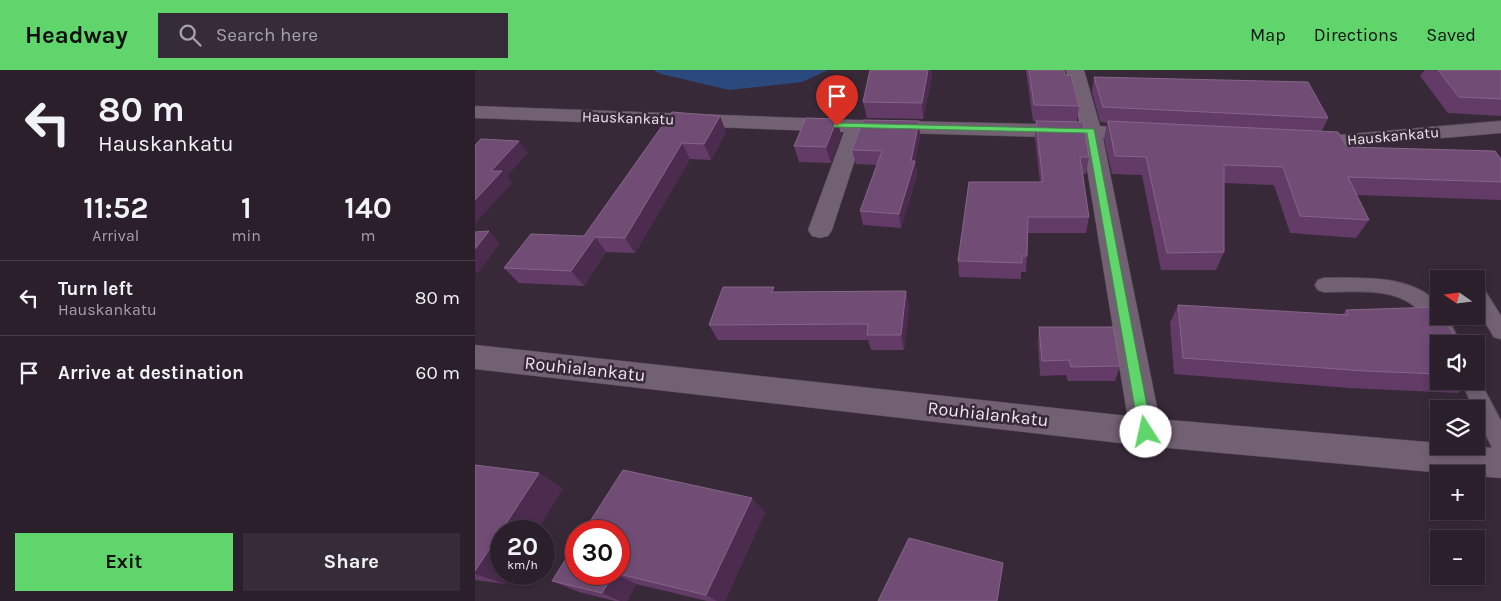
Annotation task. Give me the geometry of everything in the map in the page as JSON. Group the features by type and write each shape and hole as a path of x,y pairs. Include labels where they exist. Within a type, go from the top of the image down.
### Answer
{"street":[{"path":"1075,70 1091,130 1146,432"},
{"name":"Hauskankatu","path":"475,112 856,126 1091,130 1159,134"},
{"path":"820,230 856,126"},
{"name":"Hauskankatu","path":"1287,140 1326,142 1501,127"},
{"name":"Rouhialankatu","path":"475,357 1146,432 1501,463"}],"lane":[{"path":"1324,285 1395,288 1421,299 1439,318 1448,335"},
{"path":"1485,306 1501,332"},
{"path":"1475,390 1501,443"}],"water":[{"path":"653,70 828,70 802,82 729,90 661,74"}],"building":[{"path":"870,70 928,70 922,103 863,102"},
{"path":"1029,70 1064,70 1065,75 1071,75 1079,106 1034,105"},
{"path":"1438,70 1501,70 1501,99 1459,97"},
{"path":"1094,77 1308,82 1328,118 1103,107"},
{"path":"672,112 720,116 704,144 682,143 625,238 595,237 571,271 504,268 531,234 584,236"},
{"path":"806,118 837,119 826,147 794,146"},
{"path":"863,120 919,121 911,161 915,161 899,214 860,211 882,151 852,150"},
{"path":"1036,121 1083,122 1089,157 1080,157 1089,217 1028,217 1027,256 1022,256 1022,263 958,261 969,182 1043,182"},
{"path":"1108,121 1338,132 1347,147 1495,151 1501,159 1501,182 1348,177 1369,220 1300,216 1283,167 1224,165 1224,252 1167,253 1146,157 1115,156"},
{"path":"481,139 519,141 491,171 502,171 475,200 475,145"},
{"path":"489,231 475,249 475,232"},
{"path":"723,287 774,287 772,292 906,291 901,335 867,335 868,324 709,325"},
{"path":"1178,305 1348,315 1346,310 1430,307 1430,325 1447,325 1454,335 1430,335 1430,374 1183,358"},
{"path":"1039,327 1113,327 1120,366 1071,367 1069,360 1042,361"},
{"path":"475,465 539,473 508,520 490,520 490,548 475,571"},
{"path":"623,470 752,498 706,595 630,577 630,520 591,520"},
{"path":"909,538 1003,563 997,601 878,601"},
{"path":"565,560 565,584 555,582 555,576"},
{"path":"569,585 607,585 602,593"}],"route":[{"path":"837,126 1091,130 1146,432"}]}
